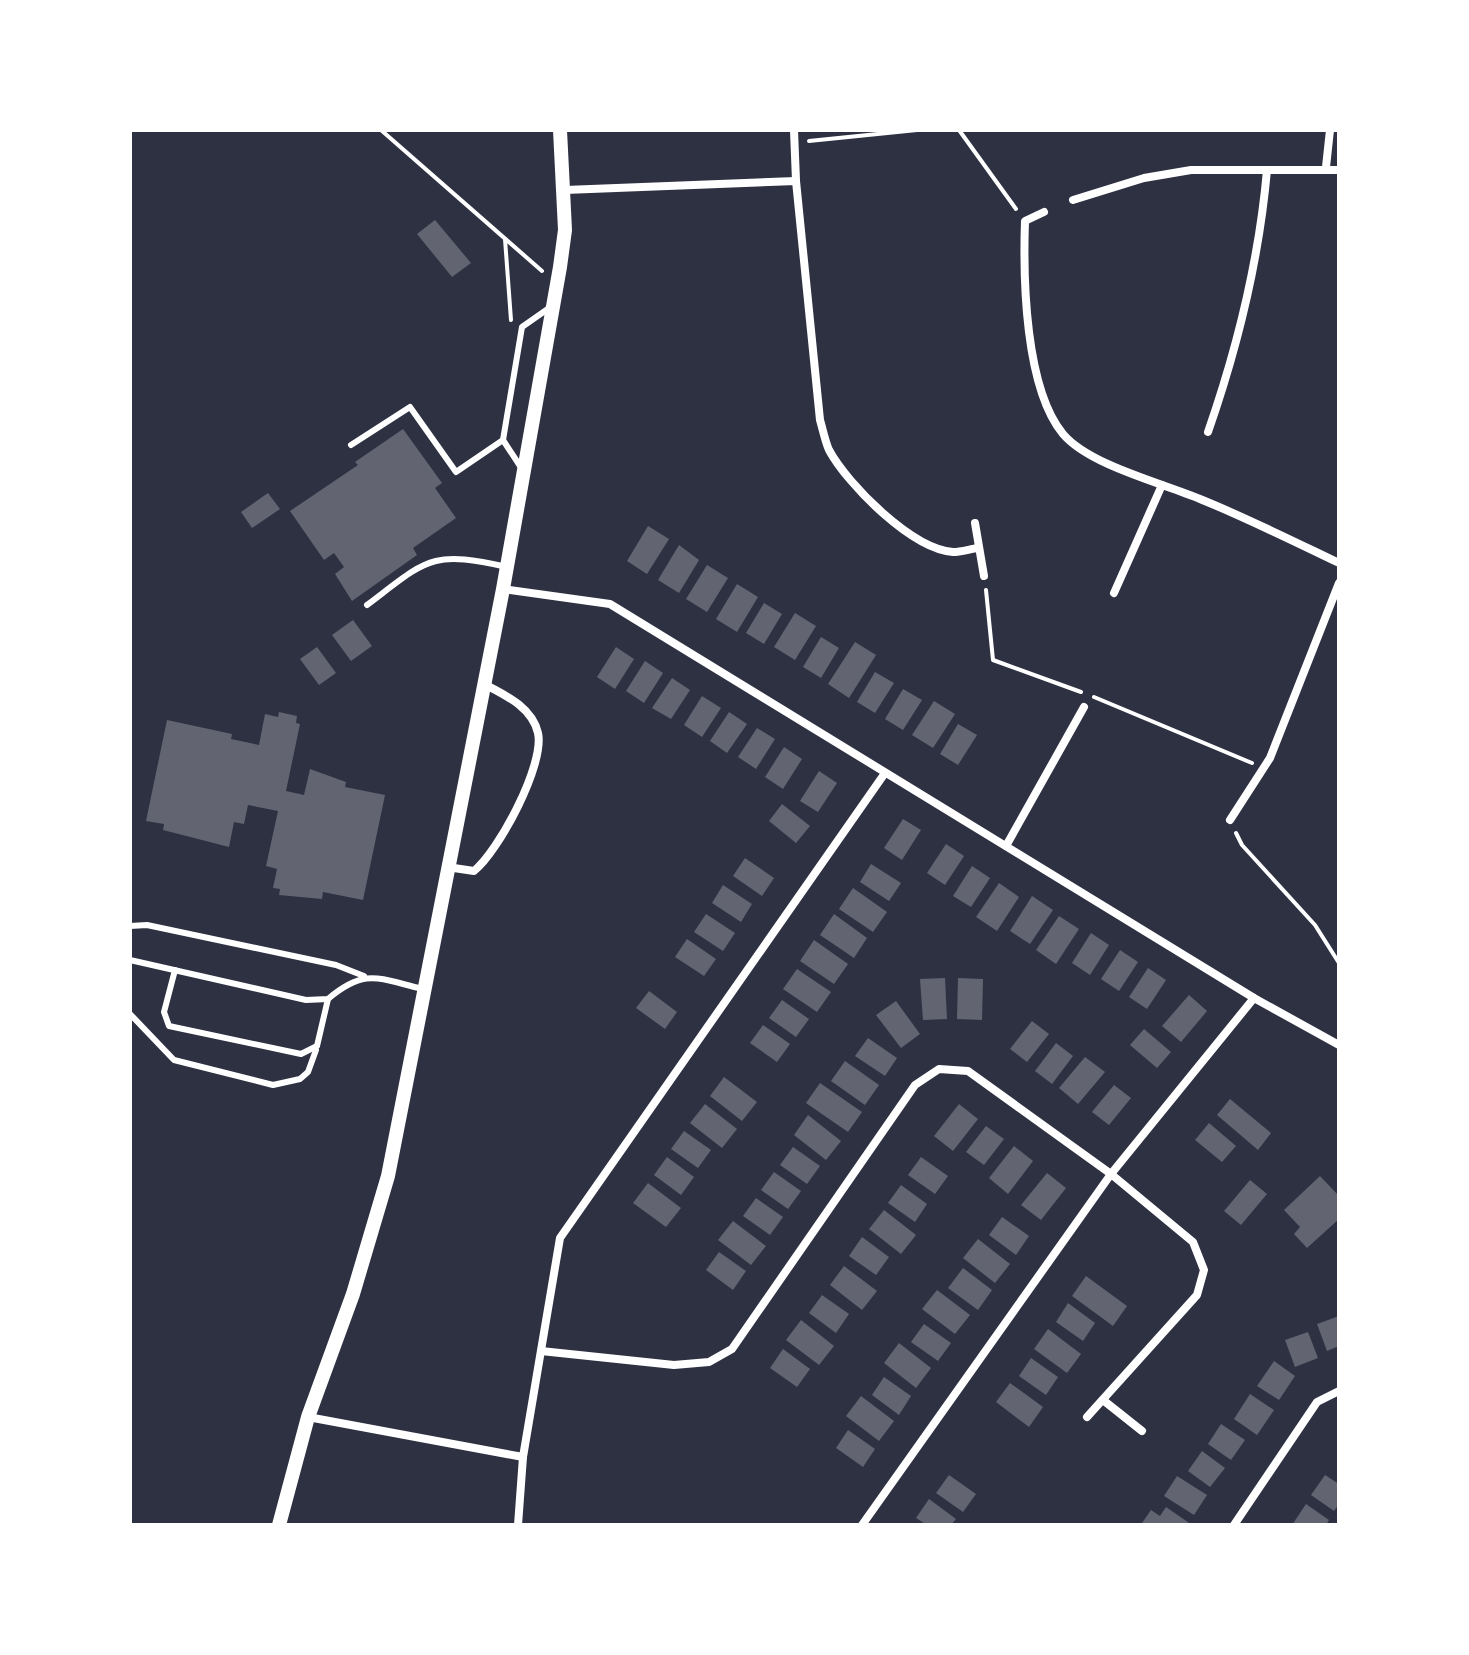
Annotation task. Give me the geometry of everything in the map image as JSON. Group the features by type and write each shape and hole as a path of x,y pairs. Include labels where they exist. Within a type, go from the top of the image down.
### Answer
{"street":[{"path":"279,1525 308,1417 373,1232 388,1176 503,589 554,305 565,230 560,130"},
{"path":"794,130 796,181 820,420 828,448 849,478 903,529 930,546 954,552 978,548"},
{"path":"1326,167 1330,130"},
{"path":"1073,200 1144,178 1191,170 1326,167 1339,170"},
{"path":"1208,432 1234,357 1252,278 1262,230 1267,170"},
{"path":"565,190 796,181"},
{"path":"1044,212 1025,221 1024,261 1037,381 1046,409 1064,436 1093,455 1199,498 1339,563"},
{"path":"1114,593 1162,485"},
{"path":"975,523 984,576"},
{"path":"1230,820 1264,768 1339,583"},
{"path":"503,589 610,604 1254,998 1339,1045"},
{"path":"447,867 474,871 487,861 509,829 538,749 538,733 521,705 484,684"},
{"path":"1006,846 1084,707"},
{"path":"518,1525 523,1457 560,1238 885,773"},
{"path":"862,1525 1111,1174 1254,998"},
{"path":"541,1351 674,1365 709,1362 732,1349 915,1085 939,1069 968,1071 1111,1174 1193,1242 1204,1270 1197,1295 1087,1417"},
{"path":"1234,1525 1317,1402 1339,1391"},
{"path":"1103,1400 1142,1431"},
{"path":"308,1417 523,1457"}],"lane":[{"path":"524,472 503,440 522,327 554,305"},
{"path":"351,445 410,407 456,472 503,440"},
{"path":"367,605 418,566 439,558 459,556 507,567"},
{"path":"130,926 147,925 336,965 367,978 423,989"},
{"path":"130,960 306,1000 328,999 350,981 367,978"},
{"path":"175,970 164,1012 169,1026 301,1054 317,1046"},
{"path":"130,1014 174,1060 273,1085 287,1084 308,1072 328,999"}],"path":[{"path":"381,130 557,284"},
{"path":"794,142 917,130"},
{"path":"959,130 1025,221"},
{"path":"505,239 511,320 522,327"},
{"path":"984,576 993,660 1088,695 1264,768"},
{"path":"1230,820 1242,845 1315,925 1339,963"}],"building":[{"path":"435,220 471,263 452,277 417,234"},
{"path":"403,429 442,483 435,488 456,518 413,548 417,555 352,601 335,574 344,567 334,553 324,560 290,511 358,465 355,462"},
{"path":"268,493 280,509 252,528 241,512"},
{"path":"648,526 669,539 647,574 627,561"},
{"path":"679,545 699,560 679,593 658,580"},
{"path":"707,565 728,578 707,612 686,599"},
{"path":"737,584 758,597 737,632 716,619"},
{"path":"764,603 782,614 764,644 746,633"},
{"path":"795,613 816,626 795,660 774,647"},
{"path":"353,620 372,646 351,661 332,635"},
{"path":"821,637 839,648 821,678 803,667"},
{"path":"855,642 876,655 849,698 828,684"},
{"path":"317,647 336,673 319,685 300,659"},
{"path":"616,647 634,659 615,689 597,677"},
{"path":"645,661 663,673 644,703 626,691"},
{"path":"875,672 894,683 875,713 857,702"},
{"path":"672,678 690,690 671,719 652,708"},
{"path":"903,689 922,700 903,730 885,719"},
{"path":"702,696 721,708 702,737 684,725"},
{"path":"934,701 955,714 933,748 912,735"},
{"path":"279,712 297,716 296,723 300,724 286,791 304,795 310,769 346,782 345,787 385,795 363,900 323,892 322,899 279,895 280,889 273,888 277,869 266,866 278,811 248,805 244,824 234,822 229,847 163,830 164,824 146,821 167,720 232,734 231,739 259,745 265,714 278,717"},
{"path":"729,712 747,724 727,753 710,741"},
{"path":"958,724 977,735 958,765 940,754"},
{"path":"757,728 775,739 756,769 738,757"},
{"path":"784,747 802,759 783,789 765,777"},
{"path":"819,771 837,783 818,812 800,801"},
{"path":"782,804 810,826 796,843 769,821"},
{"path":"903,819 921,830 902,860 884,848"},
{"path":"946,844 964,856 945,885 927,873"},
{"path":"745,858 774,878 762,896 733,876"},
{"path":"871,864 901,883 889,901 860,882"},
{"path":"972,866 990,878 971,907 953,896"},
{"path":"999,883 1019,897 997,931 976,917"},
{"path":"723,885 752,904 741,922 712,903"},
{"path":"853,888 887,912 873,932 839,909"},
{"path":"1032,896 1053,910 1030,944 1010,931"},
{"path":"706,914 735,933 723,951 694,932"},
{"path":"834,914 867,938 854,958 820,935"},
{"path":"1059,916 1079,929 1056,964 1036,950"},
{"path":"1091,933 1109,945 1090,975 1072,963"},
{"path":"687,939 716,959 704,976 675,957"},
{"path":"814,940 848,964 834,984 800,961"},
{"path":"1120,950 1138,962 1119,991 1101,979"},
{"path":"1148,968 1166,980 1147,1009 1129,997"},
{"path":"797,969 831,992 817,1012 783,989"},
{"path":"945,978 947,1019 923,1020 920,979"},
{"path":"958,978 983,979 982,1020 957,1019"},
{"path":"649,991 677,1012 665,1029 636,1008"},
{"path":"1189,995 1207,1011 1181,1042 1162,1026"},
{"path":"782,1000 809,1019 796,1037 769,1018"},
{"path":"896,1001 920,1034 901,1048 876,1015"},
{"path":"1032,1021 1049,1034 1027,1062 1010,1049"},
{"path":"763,1025 790,1044 777,1062 750,1043"},
{"path":"1144,1029 1171,1052 1157,1068 1130,1045"},
{"path":"868,1038 897,1058 885,1076 855,1056"},
{"path":"1056,1043 1073,1056 1052,1084 1035,1071"},
{"path":"1085,1057 1105,1072 1078,1104 1059,1088"},
{"path":"845,1061 879,1085 865,1105 831,1081"},
{"path":"724,1077 757,1102 742,1121 710,1096"},
{"path":"820,1083 862,1112 848,1132 806,1103"},
{"path":"1114,1085 1131,1098 1109,1125 1092,1112"},
{"path":"1230,1099 1271,1133 1258,1150 1217,1115"},
{"path":"705,1104 737,1129 722,1148 690,1123"},
{"path":"959,1104 978,1119 953,1151 934,1136"},
{"path":"808,1115 841,1141 826,1160 794,1135"},
{"path":"1209,1123 1236,1146 1222,1162 1195,1140"},
{"path":"986,1126 1004,1139 984,1165 966,1152"},
{"path":"684,1131 711,1150 698,1168 671,1149"},
{"path":"1014,1146 1033,1161 1008,1194 989,1178"},
{"path":"793,1147 820,1166 807,1184 780,1165"},
{"path":"667,1157 694,1177 681,1195 654,1175"},
{"path":"921,1157 948,1176 935,1194 908,1175"},
{"path":"774,1172 801,1191 788,1209 761,1190"},
{"path":"1047,1173 1066,1188 1041,1220 1021,1205"},
{"path":"1320,1176 1339,1196 1339,1219 1307,1248 1294,1234 1300,1227 1284,1210"},
{"path":"1250,1180 1267,1194 1241,1225 1224,1211"},
{"path":"648,1183 681,1208 666,1227 633,1203"},
{"path":"901,1185 927,1204 915,1222 888,1203"},
{"path":"756,1198 783,1217 770,1235 743,1216"},
{"path":"884,1210 916,1235 901,1254 869,1229"},
{"path":"1002,1217 1029,1236 1016,1255 989,1235"},
{"path":"733,1221 766,1246 751,1265 718,1240"},
{"path":"862,1237 889,1257 876,1275 849,1256"},
{"path":"978,1239 1010,1264 995,1283 963,1258"},
{"path":"719,1252 746,1271 733,1290 706,1270"},
{"path":"844,1266 877,1291 862,1310 830,1285"},
{"path":"963,1268 992,1290 978,1310 948,1288"},
{"path":"1086,1276 1127,1306 1113,1326 1072,1296"},
{"path":"937,1290 970,1315 955,1334 922,1309"},
{"path":"822,1295 849,1314 836,1333 809,1313"},
{"path":"1068,1303 1095,1323 1083,1341 1056,1322"},
{"path":"1339,1316 1339,1346 1327,1351 1317,1324"},
{"path":"801,1320 834,1346 819,1365 786,1340"},
{"path":"924,1324 951,1343 938,1361 911,1342"},
{"path":"1048,1329 1081,1354 1067,1373 1034,1349"},
{"path":"1308,1332 1318,1358 1295,1367 1285,1340"},
{"path":"899,1343 931,1368 916,1388 884,1363"},
{"path":"783,1349 810,1369 797,1387 770,1368"},
{"path":"1031,1358 1058,1377 1046,1395 1019,1376"},
{"path":"1274,1361 1295,1376 1279,1400 1257,1386"},
{"path":"884,1377 911,1396 899,1415 872,1395"},
{"path":"1010,1383 1043,1407 1029,1427 996,1402"},
{"path":"1250,1394 1274,1410 1257,1435 1234,1419"},
{"path":"861,1396 894,1421 879,1441 846,1416"},
{"path":"1221,1424 1245,1440 1231,1460 1208,1444"},
{"path":"848,1430 875,1449 863,1467 836,1448"},
{"path":"1202,1451 1225,1468 1210,1487 1188,1471"},
{"path":"949,1475 976,1494 963,1512 936,1493"},
{"path":"1325,1475 1339,1484 1339,1504 1334,1511 1311,1495"},
{"path":"1177,1476 1207,1495 1194,1515 1164,1496"},
{"path":"929,1499 956,1519 951,1525 927,1525 916,1518"},
{"path":"1306,1504 1329,1520 1326,1525 1292,1525"},
{"path":"1166,1507 1192,1525 1142,1523 1151,1510 1160,1516"}]}
